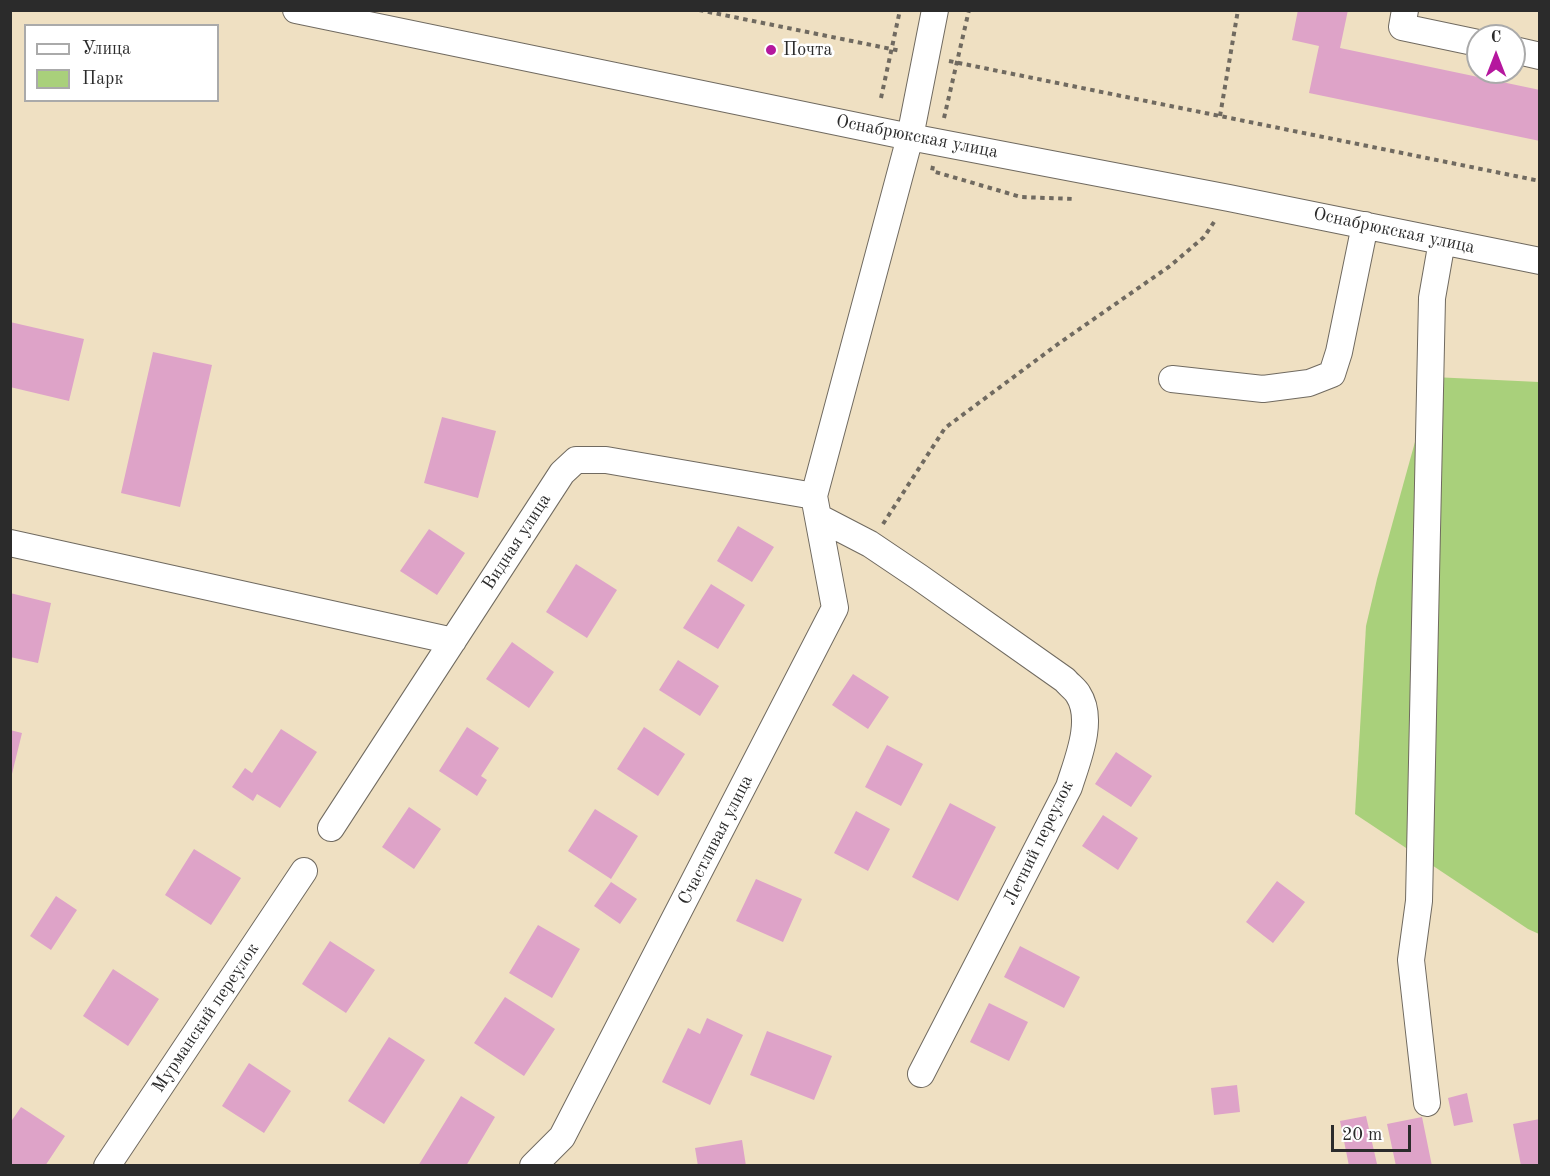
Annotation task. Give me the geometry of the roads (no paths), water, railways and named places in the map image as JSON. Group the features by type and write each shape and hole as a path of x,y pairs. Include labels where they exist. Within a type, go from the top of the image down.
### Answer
{"street":[{"name":"Оснабрюкская улица","path":"296,10 910,137 1229,198 1539,261"},
{"path":"816,507 910,137 935,10"},
{"path":"1405,10 1402,27 1466,40"},
{"path":"1172,379 1263,389 1309,383 1332,374 1339,352 1365,225"},
{"path":"1427,1103 1411,960 1419,901 1432,298 1442,241"},
{"name":"Видная улица","path":"331,828 562,473 576,460 606,460 816,507"},
{"name":"Летний переулок","path":"816,507 1065,681 1078,694 1085,710 1084,738 1069,788 921,1074"},
{"name":"Счастливая улица","path":"533,1166 562,1137 835,608 816,507"},
{"path":"10,543 453,641"},
{"name":"Мурманский переулок","path":"107,1166 304,871"}],"place":[{"name":"Почта","path":"771,50"}]}
